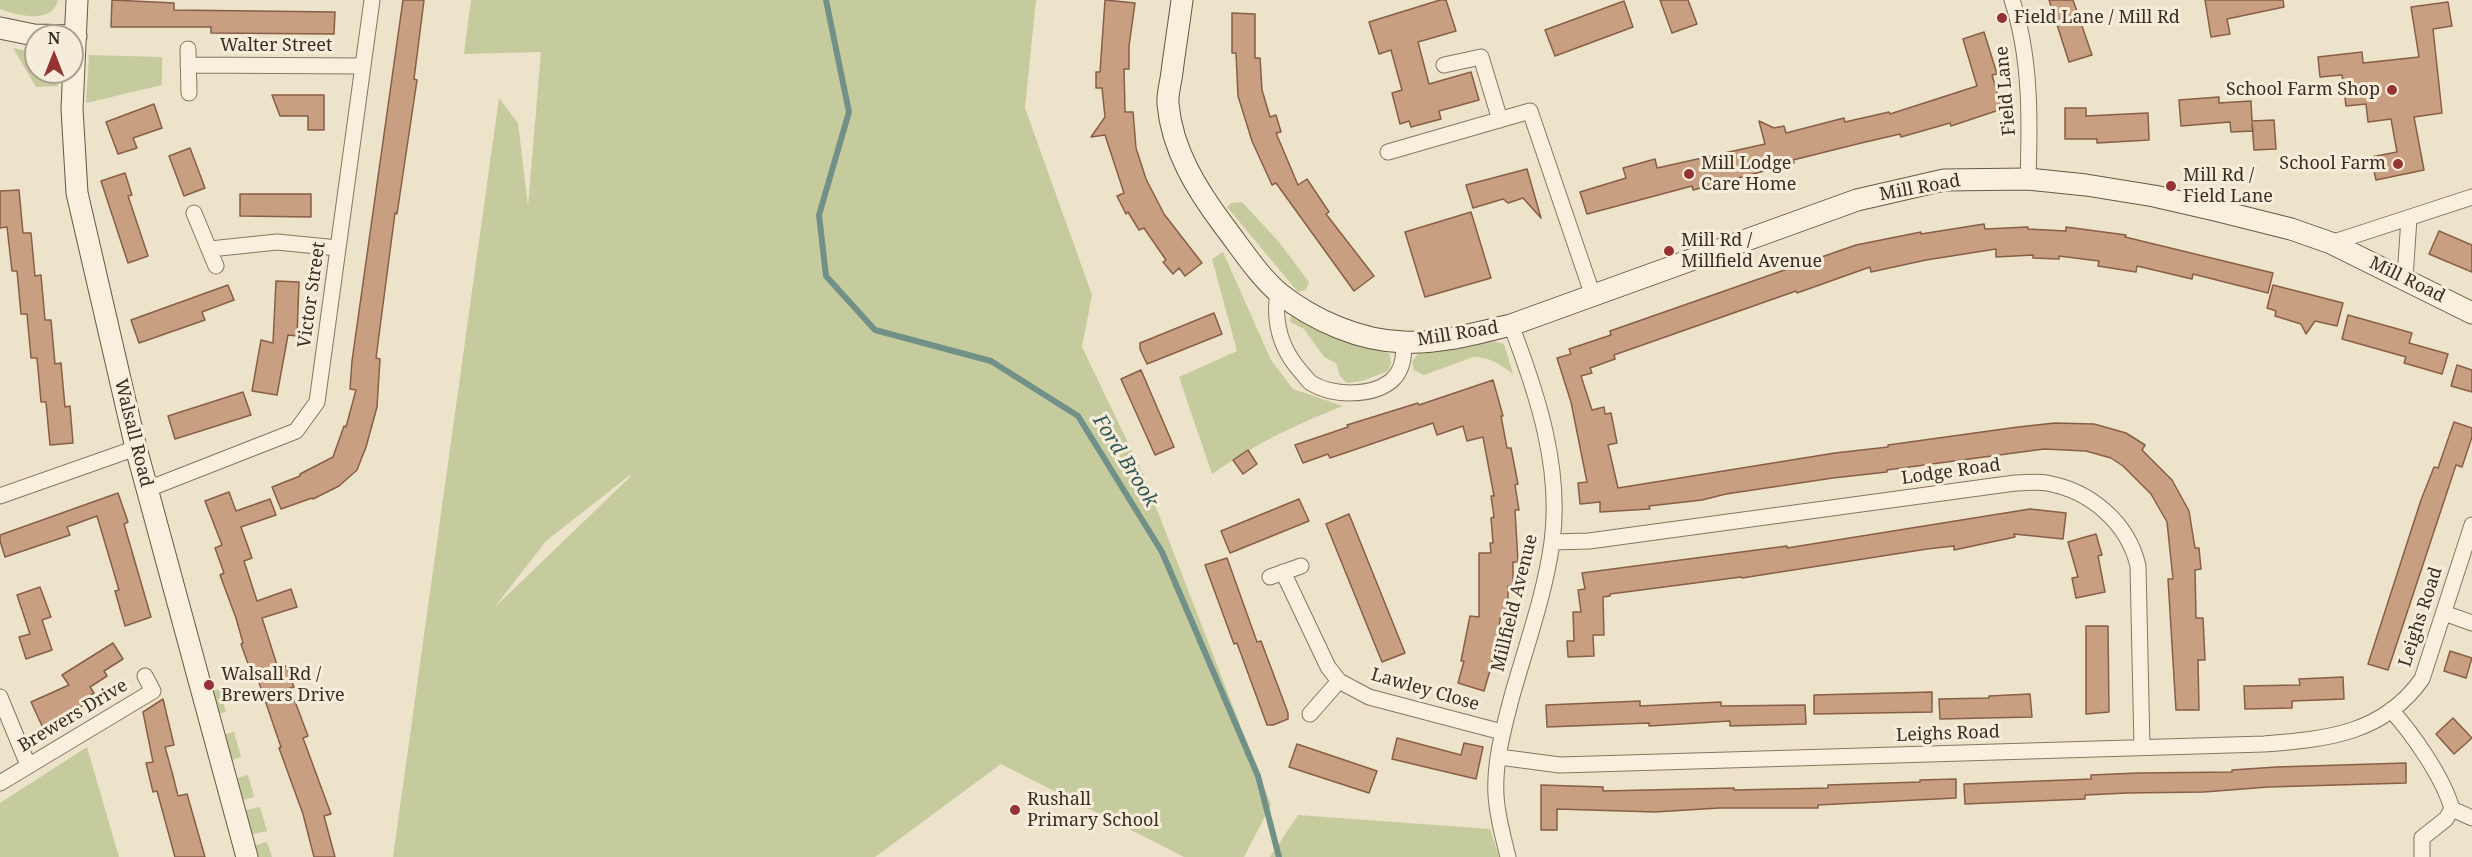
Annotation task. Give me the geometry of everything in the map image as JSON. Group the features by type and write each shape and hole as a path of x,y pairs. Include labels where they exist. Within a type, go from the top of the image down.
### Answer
{"street":[{"name":"Walsall Road","path":"76,24 77,0"},
{"name":"Victor Street","path":"148,489 296,431 317,402 372,0"},
{"name":"Mill Road","path":"1182,0 1168,103 1179,152 1203,199 1236,243 1278,292 1306,311 1347,331 1371,337 1404,342 1469,335 1511,325 1857,200 1944,180 2028,179 2086,184 2154,196 2290,229 2331,243 2472,313"},
{"name":"Field Lane","path":"2012,0 2026,61 2030,133 2028,179"},
{"path":"0,28 24,33"},
{"path":"188,49 189,93"},
{"path":"1444,65 1481,57 1500,120"},
{"name":"Walter Street","path":"188,65 363,66"},
{"name":"Walsall Road","path":"73,84 72,109 77,193 136,448 247,857"},
{"path":"1388,152 1530,111 1593,296"},
{"path":"2331,243 2472,196"},
{"path":"194,213 216,266"},
{"path":"2405,278 2409,218"},
{"path":"210,249 277,242 338,248"},
{"name":"Mill Road","path":"1278,292 1276,317 1281,339 1289,359 1311,383 1330,390 1353,393 1376,388 1391,381 1400,368 1404,358 1404,342"},
{"name":"Millfield Avenue","path":"1508,857 1496,793 1499,758 1503,732 1538,604 1552,542 1554,502 1544,423 1534,383 1511,325"},
{"path":"0,496 136,448"},
{"name":"Lodge Road","path":"1552,542 1589,541 2015,483 2046,483 2068,490 2109,513 2121,526 2135,554 2138,566 2142,747"},
{"name":"Leighs Road","path":"1499,758 1560,765 2264,744 2320,739 2368,725 2411,695 2422,679 2472,525"},
{"name":"Lawley Close","path":"1300,566 1276,574 1328,668 1339,681 1369,697 1503,732"},
{"path":"2444,613 2472,623"},
{"name":"Brewers Drive","path":"0,783 153,691 145,676"},
{"path":"1310,714 1339,681"},
{"path":"0,697 28,765"},
{"path":"2391,710 2406,726 2448,793 2451,809 2446,819 2422,838 2422,857"},
{"path":"2451,809 2472,818"}],"green space":[{"path":"0,0 58,0 49,13 33,16 0,9"},
{"path":"471,0 1036,0 1025,108 1092,295 1082,347 1144,476 1271,805 1244,857 1184,857 1001,764 875,857 393,857 499,98 518,123 528,206 541,52 464,54","holes":["631,476 494,608 546,541"]},
{"path":"13,48 24,50 24,67"},
{"path":"89,55 162,57 162,85 86,103"},
{"path":"34,84 58,84 58,86 36,87"},
{"path":"1242,202 1279,242 1309,282 1306,290 1298,292 1227,207 1231,203"},
{"path":"1223,252 1271,360 1293,389 1343,406 1275,436 1212,474 1179,377 1237,351 1212,259"},
{"path":"1291,314 1336,337 1390,354 1391,363 1388,371 1362,381 1347,383 1340,376 1336,363 1324,357 1304,329 1290,322"},
{"path":"1493,341 1504,344 1513,374 1485,358 1473,357 1424,375 1414,370 1412,362 1419,352"},
{"path":"220,689 226,712 214,715 208,692"},
{"path":"234,732 241,757 229,761 221,735"},
{"path":"87,747 119,857 0,857 0,803"},
{"path":"248,775 254,797 239,801 233,779"},
{"path":"260,807 267,831 249,835 242,811"},
{"path":"1298,815 1490,829 1499,857 1270,857"},
{"path":"267,842 272,857 256,857 252,846"}],"building":[{"path":"112,0 174,3 174,10 335,12 334,34 211,33 211,27 111,27"},
{"path":"403,0 424,0 414,79 417,80 397,214 395,213 376,358 380,359 377,407 357,470 339,486 313,499 281,509 272,487 300,476 333,457 344,426 346,427 356,390 350,389 352,361"},
{"path":"1105,0 1135,3 1129,46 1129,69 1124,69 1125,112 1133,112 1136,148 1146,179 1164,214 1202,263 1185,276 1179,268 1173,274 1163,262 1166,260 1144,228 1139,230 1128,212 1126,214 1117,196 1124,193 1105,135 1091,137 1105,117 1102,88 1096,88 1096,72 1100,72"},
{"path":"1446,0 1456,31 1418,42 1429,84 1471,72 1479,100 1439,111 1441,119 1411,127 1409,121 1400,124 1392,93 1402,90 1391,50 1379,54 1369,22"},
{"path":"1660,0 1688,0 1697,24 1672,33"},
{"path":"2049,0 2073,0 2092,55 2069,62"},
{"path":"2205,0 2283,0 2284,7 2227,19 2230,34 2211,37"},
{"path":"1624,1 1633,27 1555,56 1545,30"},
{"name":"School Farm Shop","path":"2448,2 2452,26 2433,29 2442,113 2414,117 2424,170 2376,180 2371,157 2397,152 2391,119 2368,122 2366,104 2346,106 2342,75 2320,77 2318,57 2362,52 2363,63 2419,57 2411,7"},
{"path":"1232,13 1255,14 1255,58 1260,58 1262,90 1270,117 1276,115 1281,132 1276,133 1298,185 1307,179 1329,212 1326,214 1374,276 1354,291 1276,183 1272,185 1252,141 1238,96 1236,53 1232,53"},
{"path":"1984,32 1997,74 1992,75 2002,109 1951,126 1950,123 1901,137 1900,134 1857,144 1793,160 1794,163 1693,190 1692,186 1587,214 1580,192 1626,178 1623,168 1655,159 1657,168 1765,144 1759,121 1774,128 1784,126 1786,133 1844,118 1845,122 1889,112 1890,114 1977,86 1963,39"},
{"path":"272,95 324,95 324,130 308,130 308,116 280,116"},
{"path":"2219,97 2219,103 2251,101 2252,121 2274,120 2276,149 2254,150 2253,131 2231,132 2230,122 2181,126 2179,100"},
{"path":"154,104 162,128 133,138 137,148 118,154 106,122"},
{"path":"2065,108 2086,108 2086,116 2148,113 2149,140 2097,143 2097,139 2065,139"},
{"path":"190,148 205,188 184,196 169,156"},
{"path":"1527,169 1541,218 1523,198 1508,203 1503,199 1473,208 1466,185"},
{"path":"125,173 132,195 128,196 148,256 128,263 101,181"},
{"path":"19,190 23,233 31,233 35,276 41,275 45,320 51,320 55,364 61,363 65,407 70,406 73,443 50,445 46,402 41,402 37,358 31,358 27,314 21,314 17,271 12,271 7,227 0,228 0,191"},
{"path":"240,194 311,194 311,217 240,216"},
{"path":"1471,212 1491,278 1425,297 1405,232"},
{"path":"1984,224 1985,229 2028,227 2028,229 2066,231 2066,227 2126,235 2125,237 2273,273 2268,293 2193,274 2192,279 2137,266 2136,272 2098,266 2099,261 2059,256 2059,259 2033,258 2033,255 1996,257 1996,249 1926,260 1871,272 1870,267 1797,293 1796,291 1614,355 1615,359 1590,368 1592,373 1581,376 1592,410 1604,407 1605,414 1611,413 1617,443 1608,445 1618,488 1835,453 2018,427 2055,423 2094,424 2126,433 2145,445 2142,450 2172,480 2189,511 2195,548 2199,548 2201,569 2195,570 2196,618 2203,618 2205,660 2198,660 2199,710 2176,710 2168,579 2173,579 2167,522 2151,494 2123,466 2111,458 2086,451 2044,449 1726,494 1702,500 1649,506 1650,509 1600,512 1600,502 1580,504 1578,483 1587,482 1571,402 1557,358 1571,354 1569,349 1611,335 1610,331 1856,245 1921,232 1921,234"},
{"path":"2439,231 2472,245 2472,272 2429,254"},
{"path":"276,281 299,282 297,336 288,335 277,395 252,391 261,340 273,343"},
{"path":"228,285 234,300 202,312 205,320 139,343 131,320"},
{"path":"2273,285 2343,303 2337,326 2315,321 2306,334 2301,324 2275,316 2276,311 2267,308"},
{"path":"1214,313 1222,334 1147,364 1140,349 1140,343"},
{"path":"2348,315 2412,333 2409,343 2448,354 2442,374 2404,363 2406,357 2342,339"},
{"path":"2457,365 2472,370 2472,392 2451,386"},
{"path":"1141,370 1174,447 1155,455 1121,379"},
{"path":"1493,380 1503,416 1501,416 1507,448 1511,448 1518,484 1515,485 1519,510 1515,510 1518,562 1513,562 1513,586 1508,586 1508,616 1501,615 1484,691 1458,683 1464,661 1461,661 1470,616 1479,617 1479,553 1491,553 1490,543 1493,543 1491,518 1494,517 1491,496 1494,496 1483,437 1467,441 1463,426 1437,435 1433,423 1330,458 1328,454 1303,463 1295,445 1348,427 1347,425 1418,403 1419,405"},
{"path":"243,392 251,415 175,439 168,416"},
{"path":"2454,422 2472,428 2472,437 2462,467 2456,465 2388,670 2368,664 2421,500 2434,467 2438,468"},
{"path":"1248,450 1257,464 1243,474 1233,460"},
{"path":"229,492 236,511 270,499 276,515 241,527 252,558 244,561 257,601 291,589 297,607 262,618 278,668 286,666 294,687 290,688 308,736 303,738 331,814 324,816 335,857 314,857 303,814 279,748 281,747 255,671 251,672 241,644 243,643 236,618 220,575 224,573 215,548 222,545 205,501"},
{"path":"118,493 128,522 124,524 151,617 125,626 115,591 119,590 97,516 67,527 70,535 5,557 0,541 0,535"},
{"path":"1299,499 1309,521 1230,553 1221,531"},
{"path":"2030,509 2066,513 2063,539 2014,534 2015,537 1954,550 1954,546 1927,549 1742,578 1610,594 1610,596 1603,597 1604,635 1593,635 1594,656 1568,657 1567,641 1574,641 1573,612 1581,612 1578,590 1585,589 1582,573 1787,546 1787,548"},
{"path":"1349,514 1405,653 1382,662 1326,524"},
{"path":"2096,534 2102,555 2098,556 2105,592 2076,598 2072,578 2078,577 2068,542"},
{"path":"1227,558 1257,642 1261,641 1288,713 1288,719 1273,725 1267,725 1205,565"},
{"path":"40,587 51,617 42,620 52,650 26,659 19,637 30,634 17,595"},
{"path":"2086,626 2108,626 2109,712 2086,714"},
{"path":"113,643 123,659 104,671 107,676 90,687 94,693 80,702 82,706 43,728 31,702 69,685 62,675"},
{"path":"2450,651 2472,658 2466,678 2444,671"},
{"path":"2343,677 2344,699 2292,701 2292,708 2245,709 2244,686 2300,685 2299,679"},
{"path":"1932,692 1932,712 1814,714 1814,695"},
{"path":"2030,694 2032,717 1940,719 1939,699"},
{"path":"163,699 174,745 165,747 178,796 187,794 205,857 175,857 157,791 153,792 146,763 153,762 143,712"},
{"path":"1640,701 1640,706 1721,702 1721,706 1805,705 1806,724 1730,726 1730,721 1649,726 1649,723 1547,727 1546,705"},
{"path":"2453,718 2472,738 2454,754 2436,734"},
{"path":"1397,738 1461,755 1464,743 1483,747 1476,779 1392,759"},
{"path":"1297,744 1377,771 1369,793 1289,767"},
{"path":"2406,763 2406,783 2085,795 2085,799 1965,804 1964,784 2091,779 2091,775 2232,772 2232,770 2276,767"},
{"path":"1956,779 1956,798 1818,805 1818,808 1719,808 1655,812 1557,809 1557,830 1541,830 1541,785 1603,787 1603,791 1734,788 1734,790 1828,788 1828,785"}],"waterway":[{"name":"Ford Brook","path":"826,0 849,112 819,215 826,276 875,330 991,361 1078,416 1162,552 1258,776 1279,857"}],"place":[{"name":"Field Lane / Mill Rd","path":"2002,18"},
{"name":"School Farm Shop","path":"2392,90"},
{"name":"School Farm","path":"2398,164"},
{"name":"Mill Lodge Care Home","path":"1689,174"},
{"name":"Mill Rd / Field Lane","path":"2171,186"},
{"name":"Mill Rd / Millfield Avenue","path":"1669,251"},
{"name":"Walsall Rd / Brewers Drive","path":"209,685"},
{"name":"Rushall Primary School","path":"1015,810"}]}
